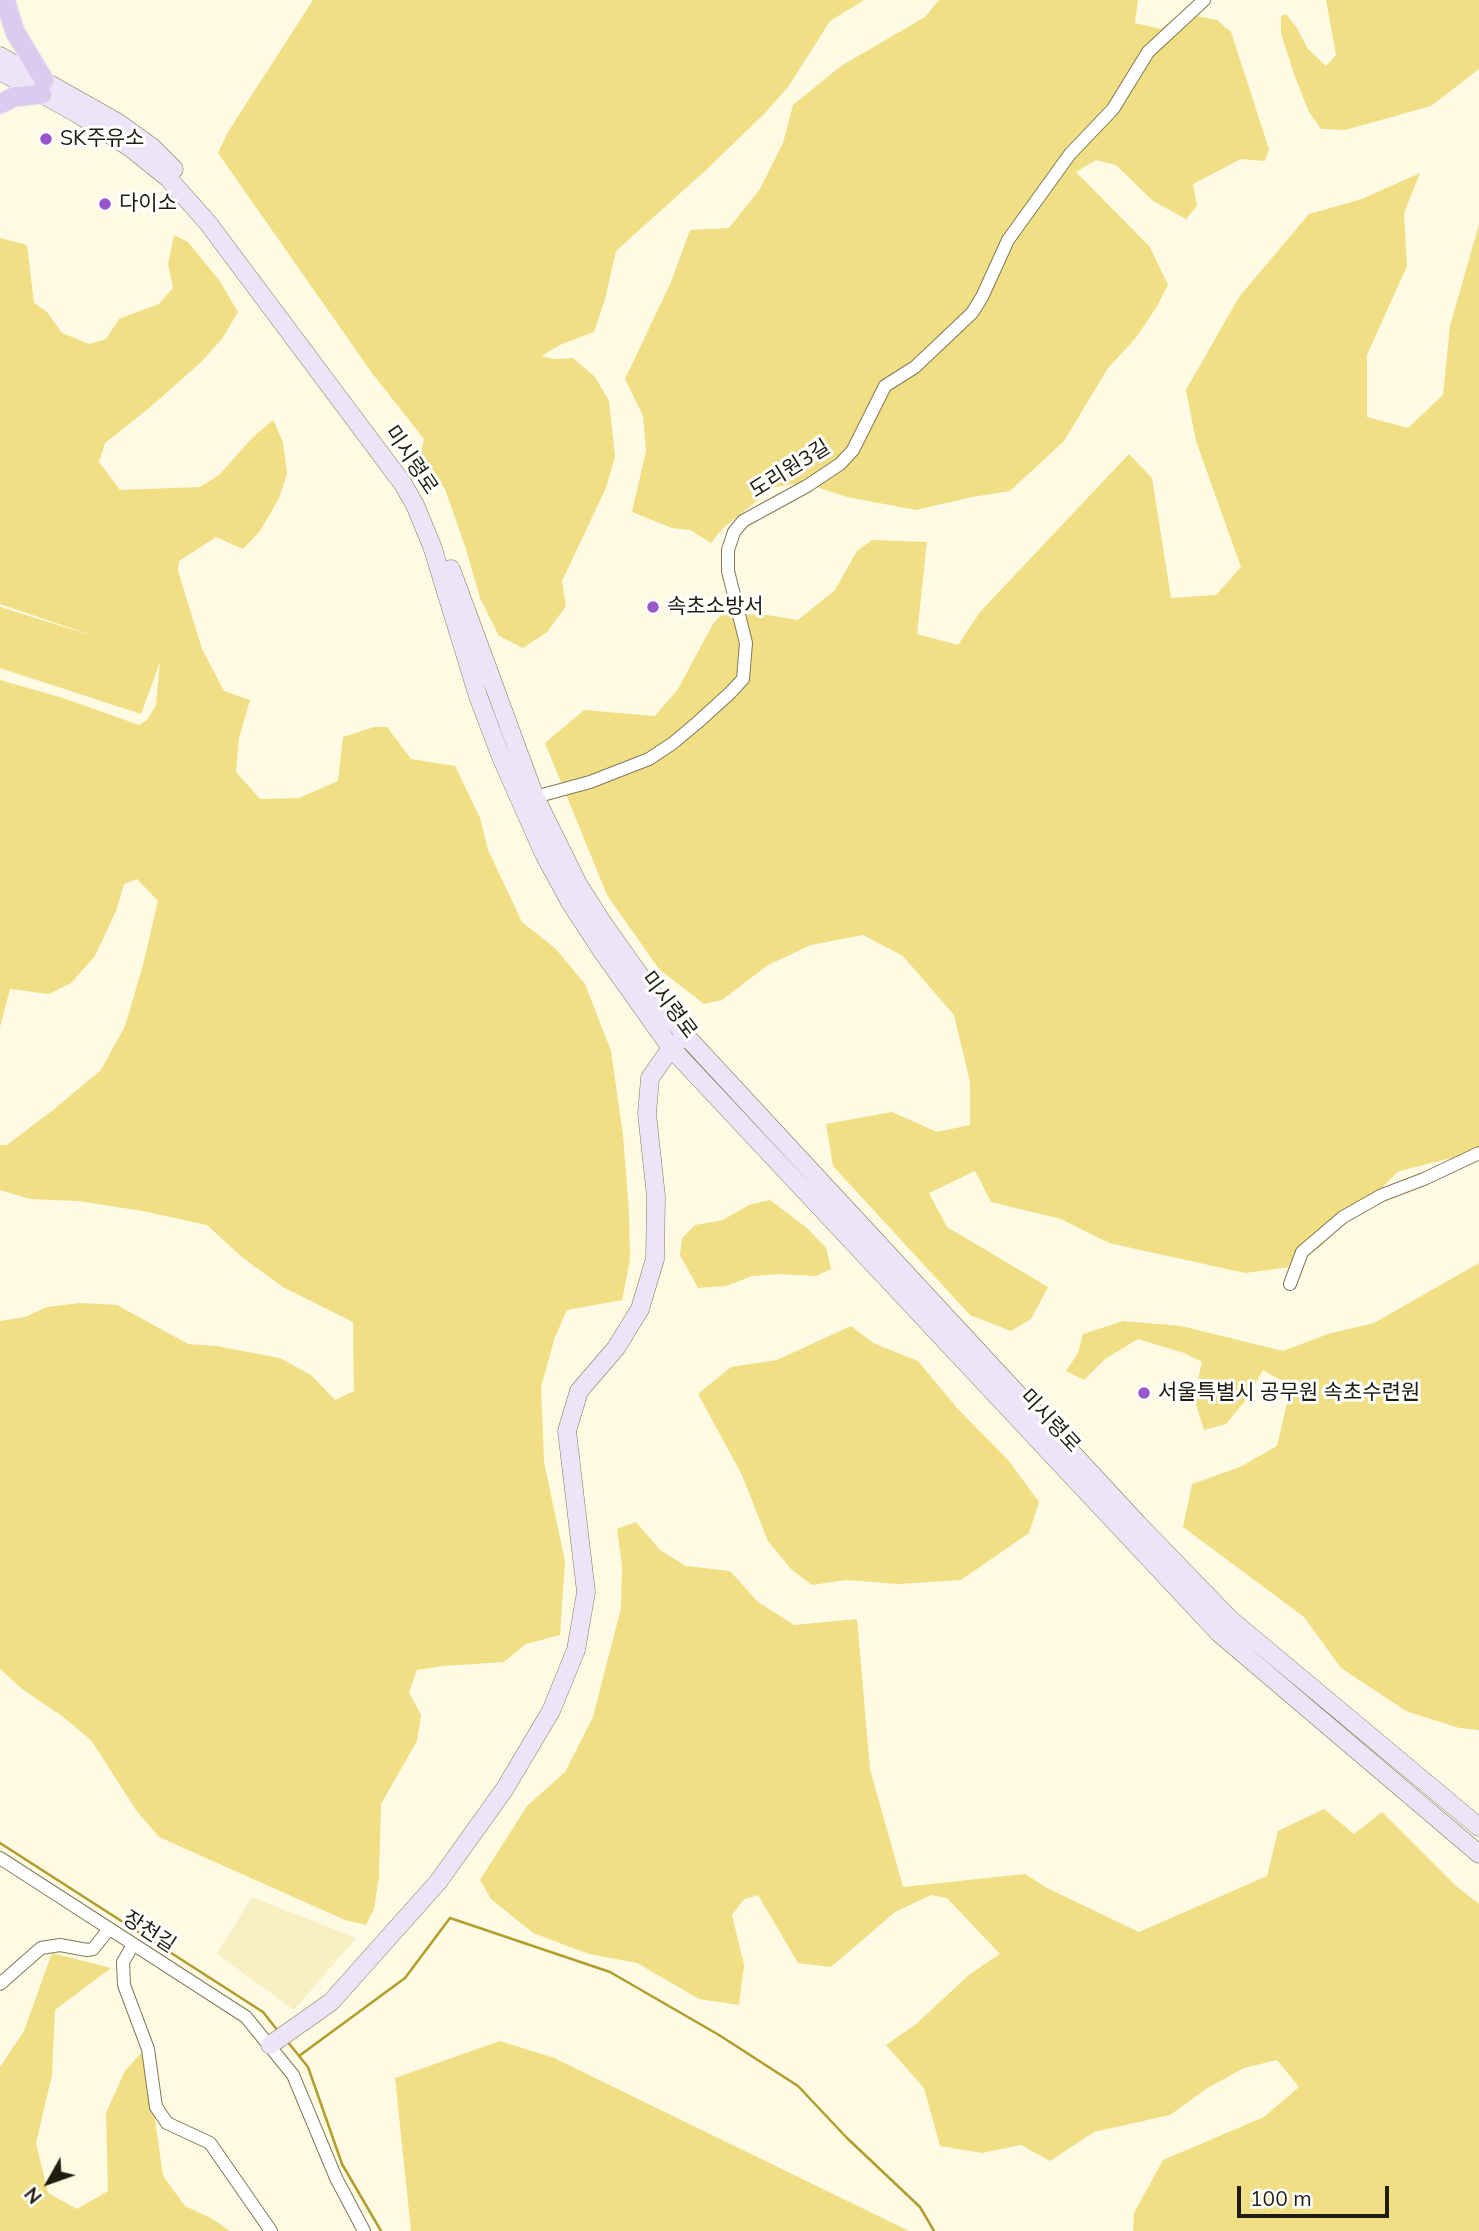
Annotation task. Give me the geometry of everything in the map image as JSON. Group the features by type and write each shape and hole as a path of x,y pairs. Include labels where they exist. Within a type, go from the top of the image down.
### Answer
{"main road":[{"path":"0,4 5,0"},
{"path":"0,26 5,0"},
{"path":"0,104 43,87 15,32 5,0"},
{"name":"미시령로","path":"0,56 78,114 132,149 182,193 208,223 403,484 415,505 432,547 487,720 544,854 570,902 602,951 671,1048 1220,1634 1479,1854"},
{"name":"미시령로","path":"0,71 43,87 117,122 152,147 174,169 244,254 407,470 433,517 535,797 578,884 602,922 686,1036 1231,1620 1479,1827"},
{"path":"272,2043 331,2003 438,1882 504,1790 551,1711 576,1650 586,1592 567,1431 579,1391 616,1348 640,1309 654,1259 656,1196 647,1114 650,1078 671,1048 686,1036"}],"street":[{"name":"도리원3길","path":"535,797 590,782 649,759 673,743 743,679 746,643 728,571 728,551 734,531 743,521 807,486 840,464 853,450 885,386 915,368 972,313 1008,240 1070,154 1113,109 1148,52 1204,0"},
{"path":"1290,1284 1302,1252 1343,1216 1382,1195 1479,1153"},
{"name":"장천길","path":"0,1858 246,2017 272,2043 293,2075 336,2178 364,2231"},
{"path":"0,1984 41,1948 60,1945 93,1949 109,1929"},
{"path":"133,1945 123,1962 124,1985 148,2049 156,2107 167,2123 211,2143 271,2231"}],"shaded area":[{"path":"313,0 864,0 830,21 788,87 764,114 616,251 594,332 562,344 541,356 554,359 573,358 595,377 609,401 615,456 606,488 562,581 566,606 547,632 523,648 499,636 480,598 445,489 420,458 424,439 372,373 218,153 228,132"},
{"path":"939,0 1138,0 1135,23 1161,29 1181,13 1217,20 1231,32 1269,149 1265,161 1241,159 1193,184 1197,206 1186,219 1153,201 1116,165 1096,160 1076,172 1150,247 1168,285 1135,339 1108,368 1064,441 1010,491 916,510 847,497 804,483 774,487 722,529 711,543 690,530 672,528 632,512 646,451 643,416 625,379 671,282 690,230 729,228 760,189 783,143 793,105 841,66 925,17"},
{"path":"1326,0 1479,0 1479,69 1431,106 1345,130 1321,129 1309,112 1295,77 1281,33 1281,16 1286,14 1308,49 1326,66 1336,55"},
{"path":"1420,173 1404,213 1407,266 1367,355 1367,417 1408,428 1443,395 1450,326 1479,224 1479,1146 1456,1157 1399,1171 1319,1248 1290,1267 1245,1273 1109,1243 1061,1219 991,1202 975,1171 929,1193 947,1227 1048,1287 1031,1319 1011,1331 970,1315 833,1166 826,1124 892,1112 937,1132 970,1125 970,1082 954,1015 903,956 863,935 811,945 768,965 722,1000 704,1004 659,969 607,895 545,743 584,710 655,716 678,689 713,624 722,614 767,615 798,620 835,590 857,551 872,540 927,542 917,634 958,645 980,612 1129,454 1152,478 1171,598 1216,595 1241,567 1196,441 1186,390 1239,297 1309,214 1362,199"},
{"path":"174,235 188,242 219,280 238,312 222,339 200,363 105,443 99,462 120,490 200,487 219,475 253,437 273,420 283,442 287,474 279,498 260,531 243,549 216,537 179,561 178,571 202,649 224,691 250,700 239,738 236,772 260,799 299,798 338,781 343,737 374,727 387,727 411,759 455,766 480,818 488,850 522,922 556,949 585,984 611,1051 623,1135 630,1260 622,1300 567,1310 555,1337 541,1387 544,1462 565,1561 560,1635 526,1644 504,1662 417,1670 409,1692 421,1715 417,1741 381,1804 379,1876 374,1909 366,1925 345,1920 159,1837 136,1810 91,1740 22,1689 0,1669 0,1321 25,1317 47,1307 80,1303 117,1305 188,1344 216,1346 280,1358 311,1375 335,1400 354,1391 353,1322 283,1287 243,1258 207,1225 78,1201 30,1199 0,1190 0,1145 7,1145 101,1070 125,1026 158,901 137,879 124,884 116,911 95,956 71,983 49,994 10,989 0,1027 0,680 63,698 139,725 147,720 156,705 160,662 141,714 0,668 0,607 100,638 0,604 0,238 27,245 34,303 47,312 62,333 89,344 106,339 119,319 159,304 173,288 168,264"},
{"path":"770,1200 807,1228 826,1248 831,1269 816,1276 752,1276 726,1286 698,1288 680,1255 682,1238 695,1225 723,1220 749,1205"},
{"path":"1479,1263 1479,1730 1459,1728 1406,1711 1341,1668 1304,1617 1183,1527 1192,1484 1240,1467 1277,1446 1291,1386 1263,1370 1245,1401 1226,1424 1204,1430 1194,1398 1202,1362 1184,1353 1138,1339 1105,1359 1084,1380 1066,1371 1078,1353 1083,1334 1123,1321 1181,1326 1283,1351 1328,1334 1374,1323"},
{"path":"851,1326 873,1343 918,1361 957,1408 1008,1460 1039,1502 1029,1533 961,1580 898,1584 846,1580 812,1585 791,1569 768,1541 742,1475 698,1394 731,1367 777,1360"},
{"path":"636,1522 660,1550 686,1566 730,1571 758,1602 794,1625 857,1619 870,1769 903,1887 1025,1874 1047,1888 1139,1932 1267,1876 1278,1831 1324,1809 1354,1834 1382,1812 1456,1886 1479,1904 1479,2231 1133,2231 1134,2213 1163,2160 1264,2117 1299,2087 1277,2060 1244,2068 1209,2087 1170,2115 1094,2132 1050,2161 1021,2145 982,2153 940,2146 924,2088 886,2045 915,2025 970,1974 1000,1954 947,1898 931,1895 895,1912 831,1967 798,1963 758,1895 744,1899 732,1915 744,1965 739,2005 699,1999 637,1963 589,1954 533,1933 491,1899 480,1880 527,1806 565,1772 593,1717 621,1608 622,1566 617,1529"},
{"path":"252,1897 356,1938 294,2010 217,1954"},
{"path":"52,1953 111,1968 55,2010 52,2075 36,2143 48,2193 77,2209 108,2191 106,2113 125,2071 142,2052 151,2092 163,2176 185,2206 211,2218 230,2231 0,2231 0,2067 24,2031"},
{"path":"500,2041 554,2058 909,2231 411,2231 395,2078"}],"waterway":[{"path":"0,1843 263,2012 278,2031"},
{"path":"299,2056 405,1978 450,1918 610,1972 719,2035 798,2086 847,2138 920,2207 934,2231"},
{"path":"287,2041 308,2067 342,2164 381,2231"}],"place":[{"name":"SK주유소","path":"46,139"},
{"name":"다이소","path":"105,204"},
{"name":"속초소방서","path":"653,607"},
{"name":"서울특별시 공무원 속초수련원","path":"1144,1393"}]}
